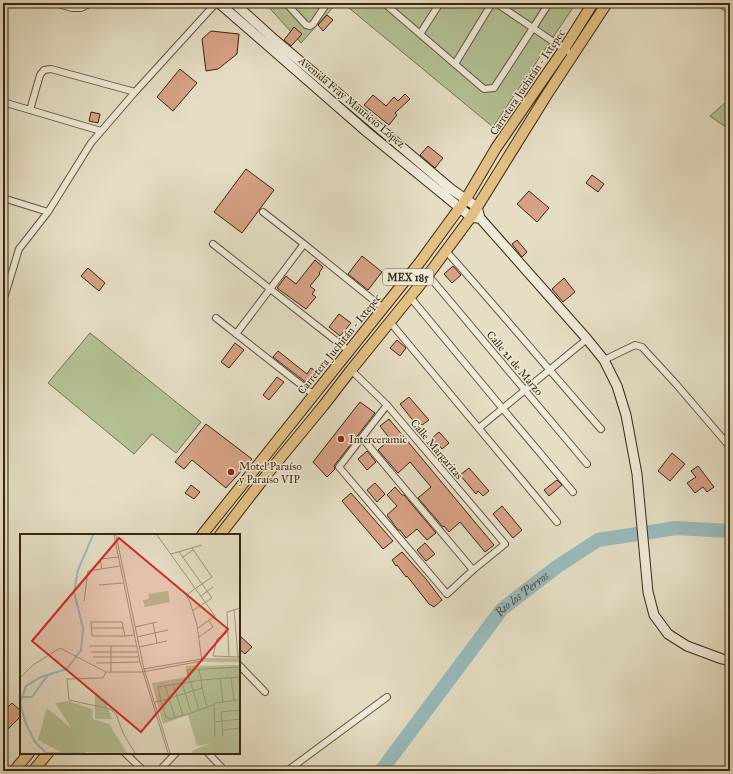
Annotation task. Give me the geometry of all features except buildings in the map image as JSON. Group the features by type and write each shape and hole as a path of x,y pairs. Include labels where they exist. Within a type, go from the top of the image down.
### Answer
{"main road":[{"name":"Carretera Juchitán - Ixtepec","path":"203,534 420,262 466,198 496,148 564,49 593,3"},
{"name":"Carretera Juchitán - Ixtepec","path":"223,531 268,472 324,405 446,251 475,218 477,207 607,3"},
{"path":"215,519 223,531"},
{"path":"14,771 28,754"},
{"path":"33,771 47,754"}],"street":[{"path":"55,3 72,8 81,8 91,3"},
{"path":"3,294 5,295 19,249 48,212 92,143 135,92 218,3"},
{"name":"Avenida Fray Mauricio López","path":"218,3 368,132 459,208 475,218 587,339 604,360 617,386 626,415 637,474 648,592 654,615 668,634 687,646 730,661"},
{"name":"Avenida Fray Mauricio López","path":"234,3 275,40 451,189 477,207"},
{"path":"286,3 306,25 310,26 313,24 327,3"},
{"path":"384,3 484,89 494,88 549,3"},
{"path":"420,34 440,3"},
{"path":"455,64 492,3"},
{"path":"496,3 573,55"},
{"path":"30,110 40,75 44,70 50,69 135,92"},
{"path":"3,102 101,131"},
{"path":"3,198 48,212"},
{"path":"263,212 383,308"},
{"path":"213,244 349,351"},
{"path":"236,334 304,244"},
{"path":"446,251 601,429"},
{"name":"Calle 21 de Marzo","path":"428,275 587,464"},
{"path":"410,297 573,492"},
{"path":"216,318 314,395"},
{"path":"390,322 558,522"},
{"path":"479,428 587,339"},
{"path":"604,360 635,345 642,347 730,447"},
{"name":"Calle Margaritas","path":"351,370 387,405 505,544 473,570"},
{"path":"362,438 473,570 447,594 339,468 387,405"},
{"path":"240,666 265,692"},
{"path":"287,771 387,697"},
{"path":"126,754 144,771"},
{"path":"160,771 175,754"},
{"path":"209,754 225,771"}],"lane":[{"path":"717,3 730,12"}],"green space":[{"path":"265,3 337,3 301,43"},
{"path":"343,3 576,3 493,127"},
{"path":"725,103 730,109 730,130 710,116"},
{"path":"90,333 201,422 176,453 152,434 134,454 48,383"}],"waterway":[{"name":"Rio los Perros","path":"381,771 502,609 558,566 598,540 676,528 730,531"}],"place":[{"name":"Interceramic","path":"341,439"},
{"name":"Motel Paraíso y Paraíso VIP","path":"231,472"}]}
